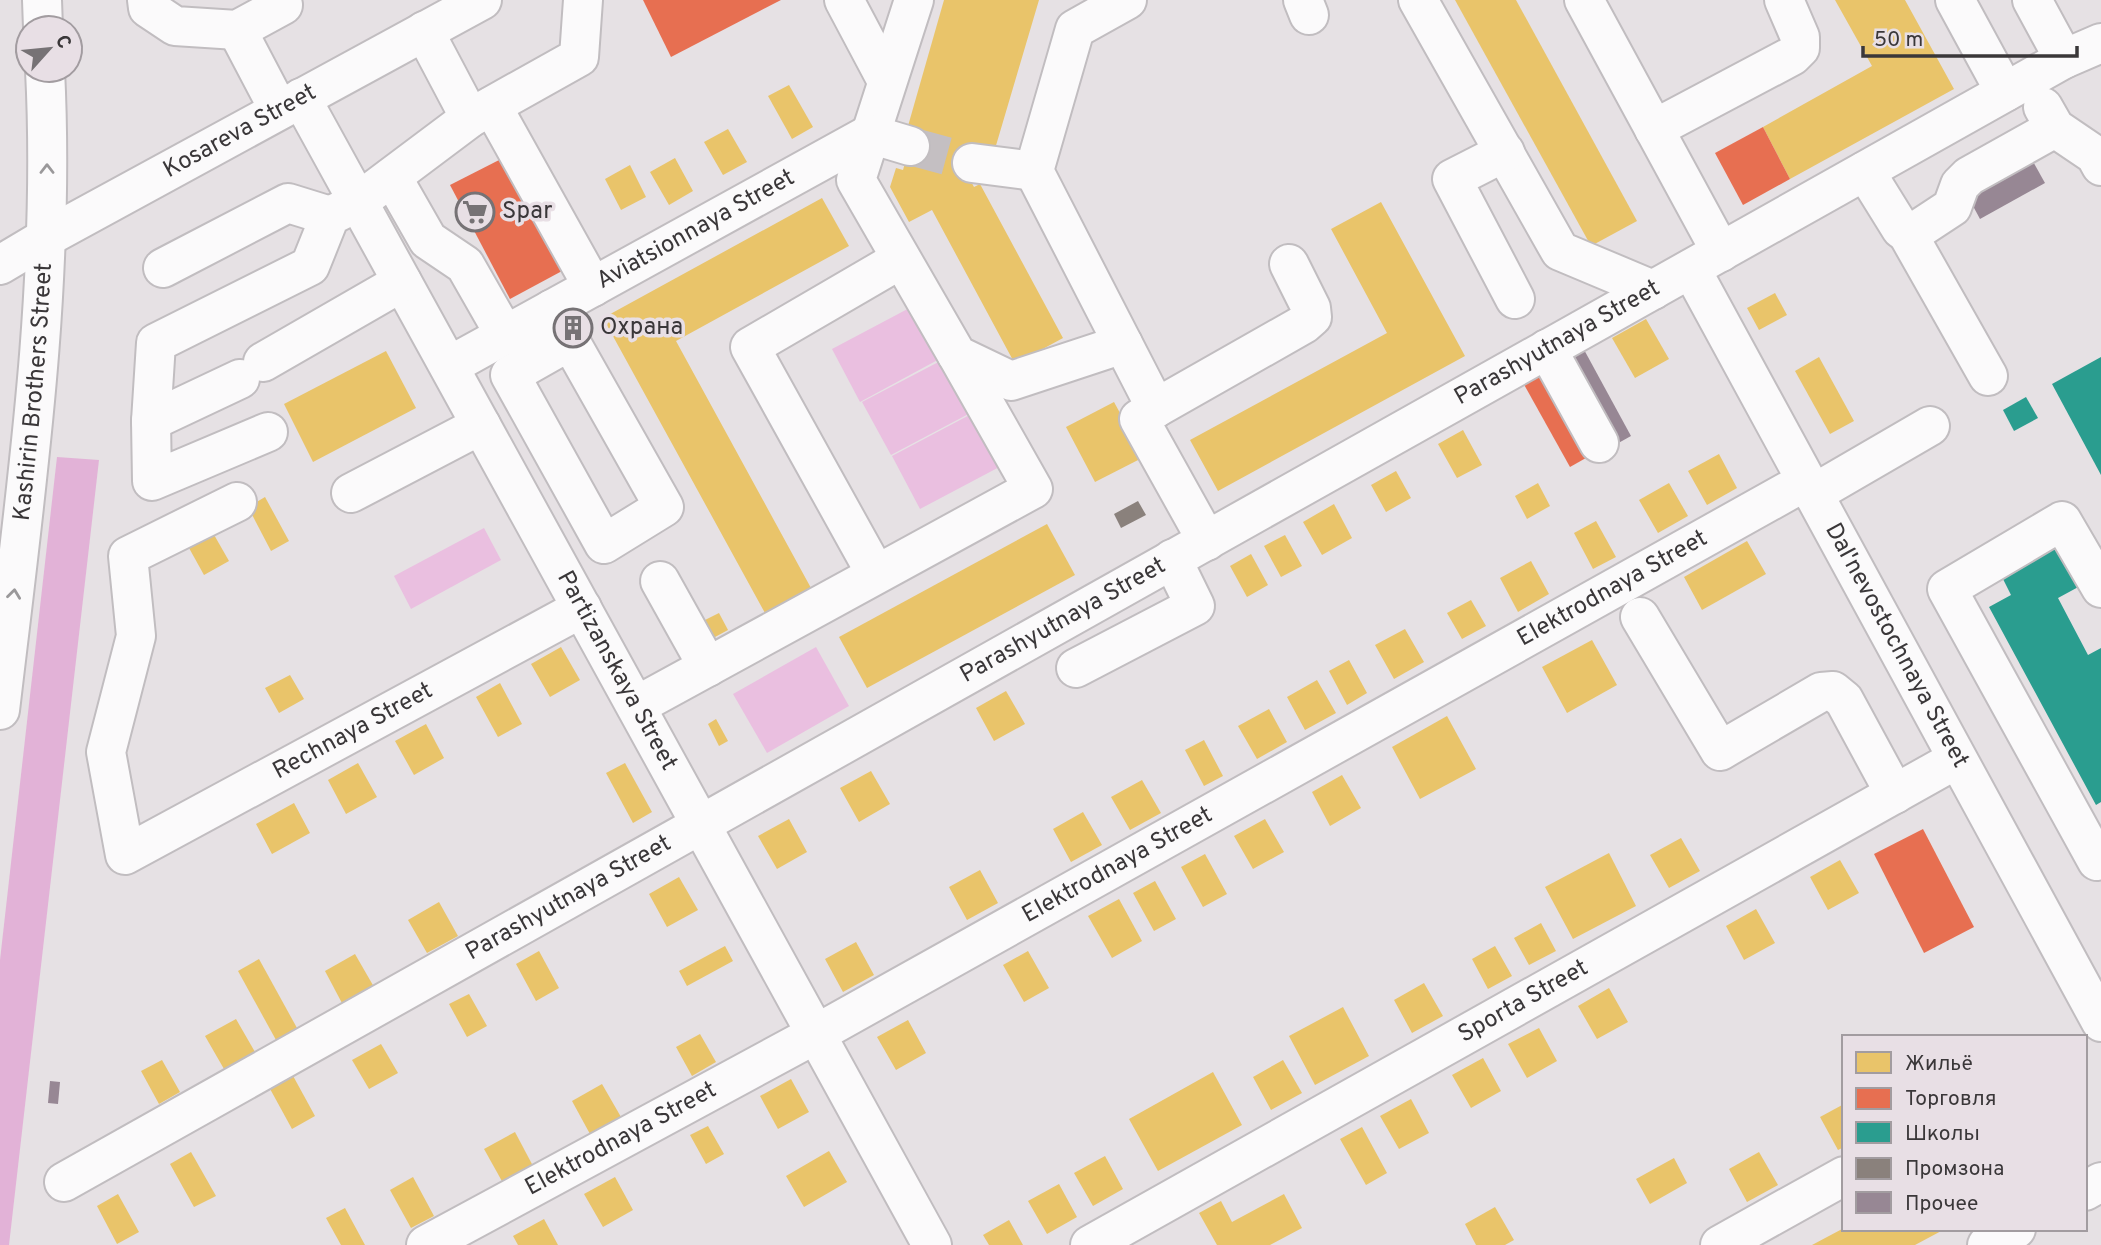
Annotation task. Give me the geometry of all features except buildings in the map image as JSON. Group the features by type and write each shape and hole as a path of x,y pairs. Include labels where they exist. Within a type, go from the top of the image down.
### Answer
{"street":[{"path":"147,0 148,8 175,26 237,30 284,5"},
{"name":"Kosareva Street","path":"0,265 482,0"},
{"path":"268,432 152,481 151,421 156,343 310,266 344,209 481,112 579,57 583,0"},
{"path":"844,0 887,81"},
{"path":"636,706 1033,489 856,180 914,0"},
{"path":"1127,0 1075,29 1034,171 1156,408"},
{"path":"1418,0 1560,251 1653,290"},
{"name":"Dal'nevostochnaya Street","path":"1584,0 1654,129 1706,260 1810,488 2101,1022"},
{"path":"1654,129 1792,56 1800,48 1800,37 1784,0"},
{"path":"1955,0 2016,86 2054,128 2095,155 2101,166"},
{"path":"2032,0 2064,59"},
{"name":"Partizanskaya Street","path":"237,30 290,104 344,209 402,282 932,1245"},
{"path":"424,31 481,112 593,287"},
{"name":"Parashyutnaya Street","path":"64,1182 2064,59 2101,43"},
{"name":"Kashirin Brothers Street","path":"0,710 35,417 44,313 47,237 46,84"},
{"path":"1907,233 1914,232 1952,207 1960,186 1969,176 2054,128"},
{"path":"870,134 910,146"},
{"name":"Aviatsionnaya Street","path":"449,366 505,335 561,325 593,287 870,134"},
{"path":"1505,152 1452,179 1515,299"},
{"path":"972,163 1034,171"},
{"path":"1865,171 1901,229 1907,233 1988,376"},
{"path":"392,177 428,240 465,265 505,335"},
{"path":"163,268 288,204 344,209"},
{"path":"876,575 750,347 901,259"},
{"path":"1207,541 1139,419 1312,317 1311,308 1289,264"},
{"path":"151,421 251,371 402,282"},
{"path":"561,325 664,507 604,544 510,375 561,325"},
{"path":"957,355 1011,381 1124,344"},
{"path":"1547,349 1598,443"},
{"path":"351,493 481,425"},
{"name":"Elektrodnaya Street","path":"426,1245 1810,488 1930,426"},
{"name":"Rechnaya Street","path":"237,502 128,556 136,636 106,752 125,855 582,608"},
{"path":"2101,588 2062,521 1947,589 2097,861 2101,859"},
{"path":"1076,668 1195,606 1172,559"},
{"path":"660,581 708,667"},
{"path":"1640,617 1720,751 1821,692 1833,691 1844,700 1895,794"},
{"name":"Sporta Street","path":"1090,1245 1957,759"},
{"path":"1720,1245 1842,1177"},
{"path":"1987,1245 2012,1231"}],"shaded area":[{"path":"917,304 945,356 860,402 832,349"},
{"path":"948,357 976,410 891,455 862,402"},
{"path":"977,411 1005,464 920,509 892,456"},
{"path":"57,457 99,460 9,1245 0,1245 0,960"},
{"path":"484,528 501,560 411,609 394,576"},
{"path":"816,647 849,706 767,753 733,694"}],"tunnel":[{"path":"910,146 972,163"}],"place":[{"name":"Spar","path":"475,212"},
{"name":"Охрана","path":"573,328"}]}
